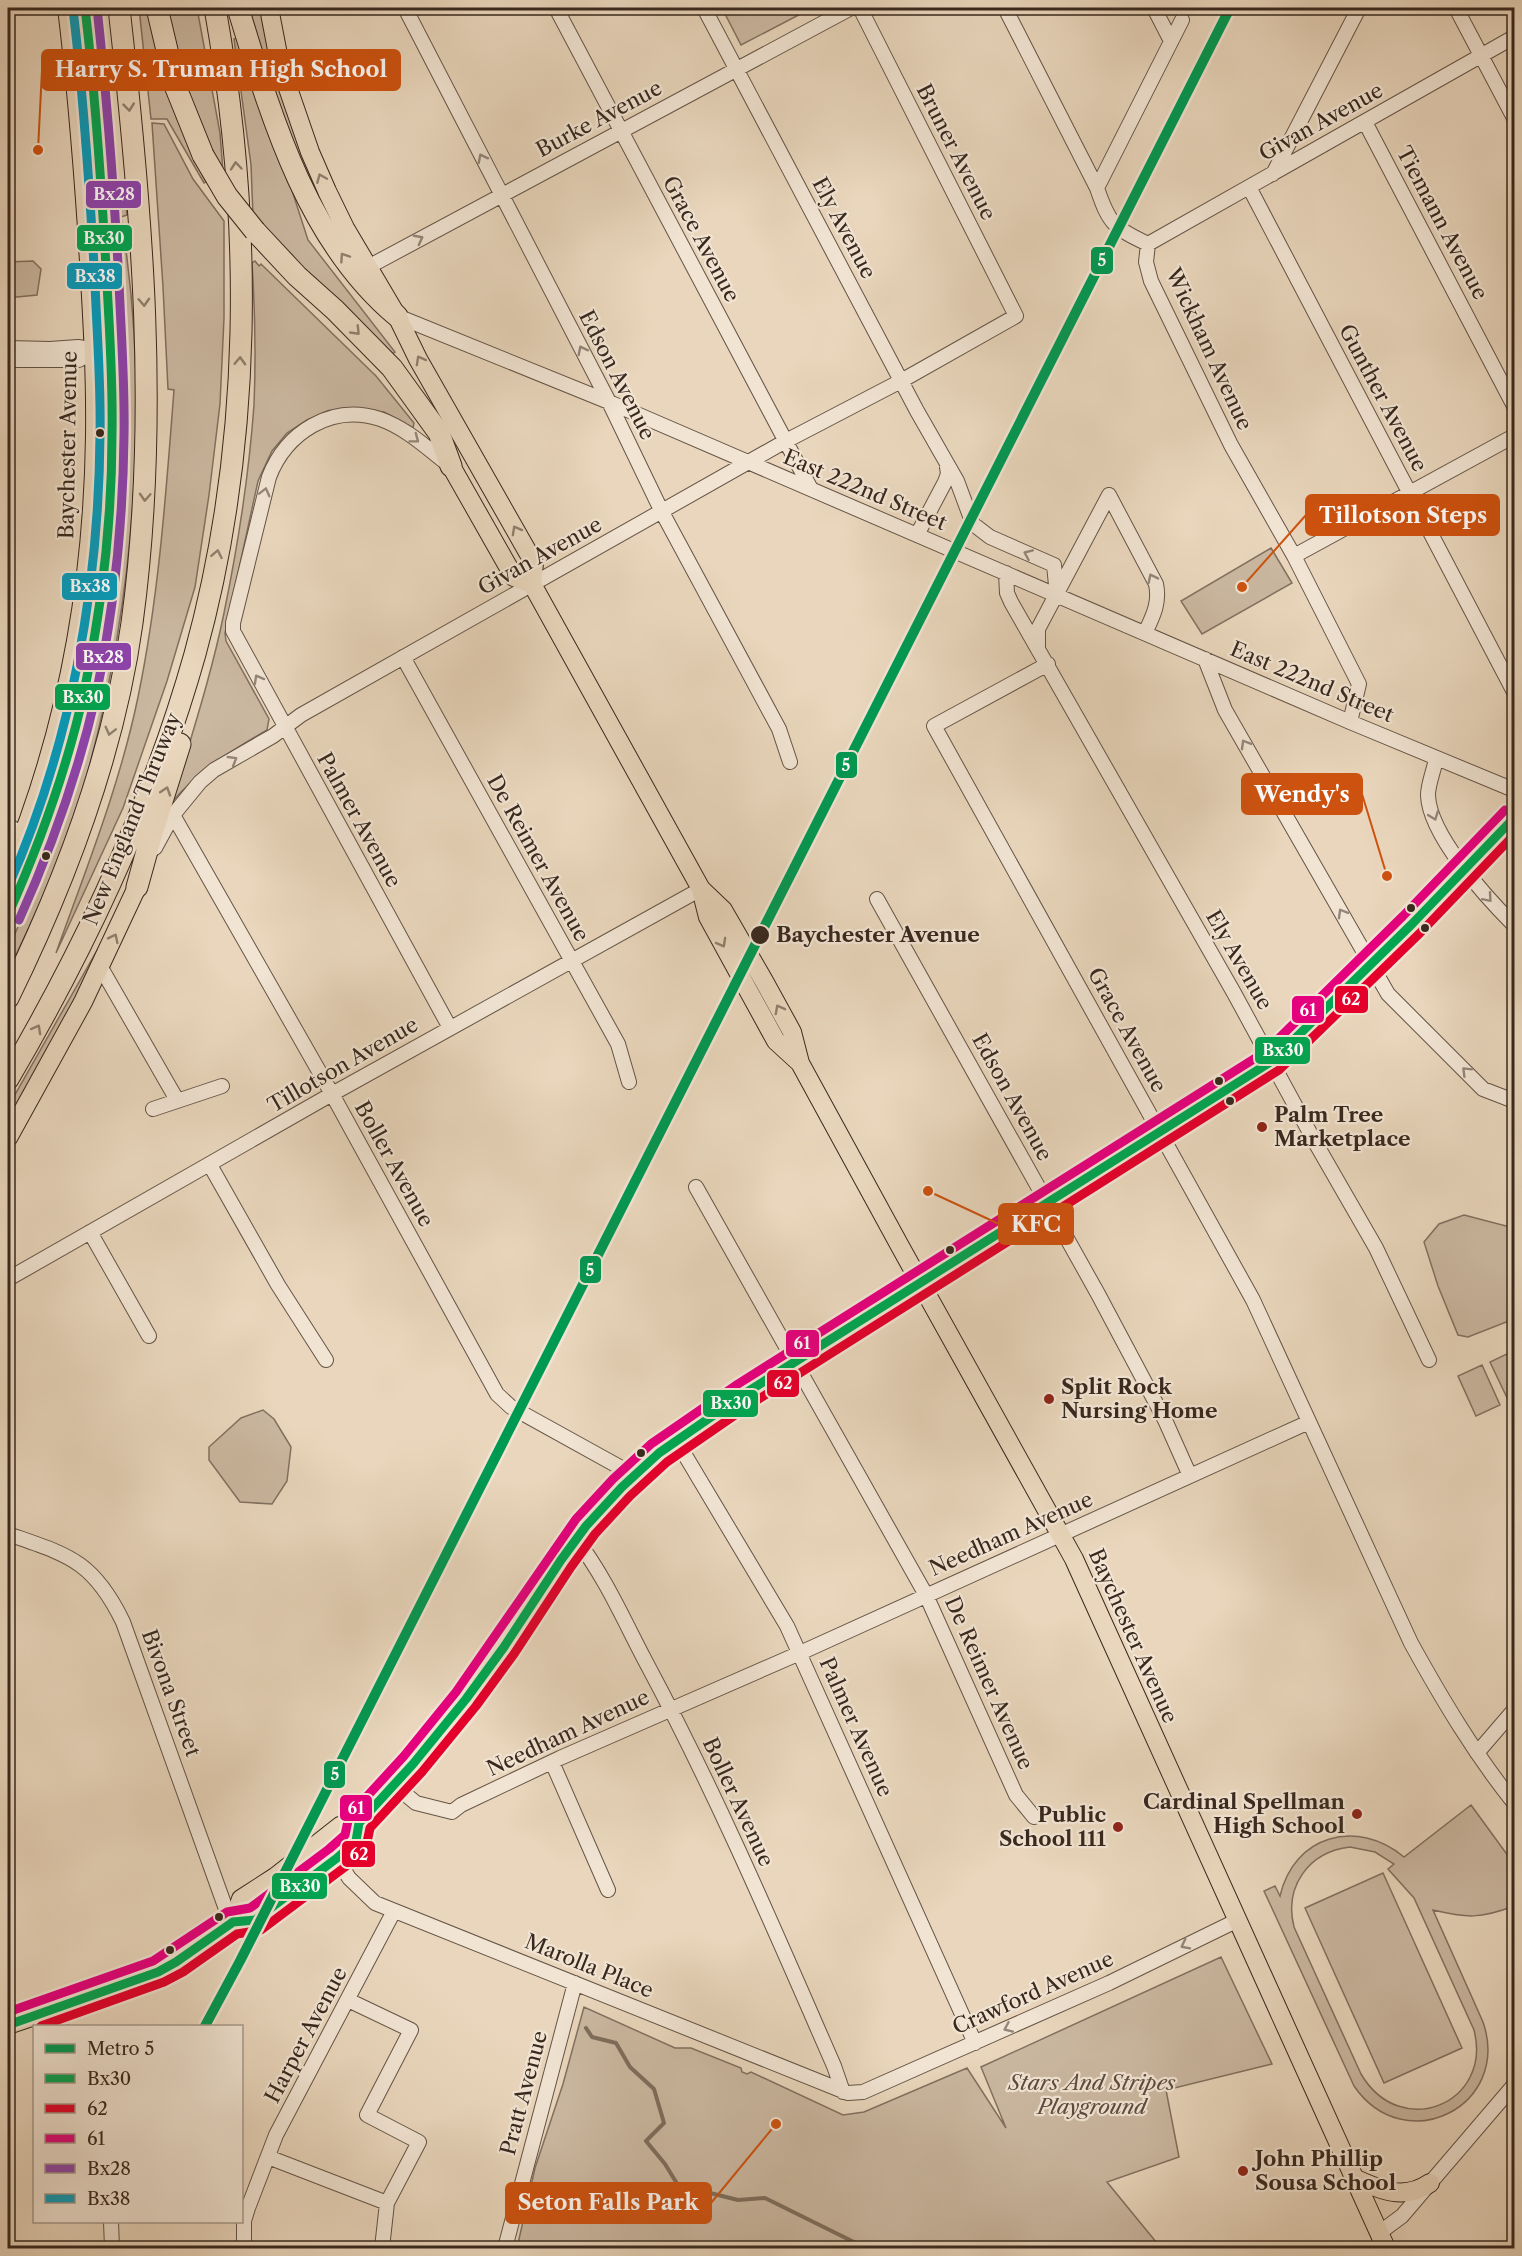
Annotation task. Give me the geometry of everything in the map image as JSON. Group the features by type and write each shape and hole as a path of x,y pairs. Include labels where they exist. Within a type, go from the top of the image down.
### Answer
{"highway":[{"name":"New England Thruway","path":"8,998 50,910 87,809 106,747 120,685 137,582 147,452 147,368 139,218 119,8"},
{"path":"157,8 176,88 203,155 227,196 255,231 297,276 342,316 392,368 439,433 451,466"},
{"name":"New England Thruway","path":"8,1079 77,951 131,834 176,715 195,653 209,592 231,466 240,380 241,325 238,186 229,99 215,8"},
{"path":"238,8 278,133 307,194 330,237 357,277 374,297 397,316"},
{"path":"137,887 208,643 209,592"}],"main road":[{"name":"Baychester Avenue","path":"8,873 23,833 59,783 76,722 100,600 111,475 102,351 67,8"},
{"name":"Baychester Avenue","path":"84,8 102,191 102,351"},
{"name":"Baychester Avenue","path":"269,8 280,65 310,152 340,219 397,316 418,359 534,562 532,584 701,889 723,910 764,981 792,1032 800,1063 1061,1534 1382,2241"},
{"name":"Baychester Avenue","path":"451,466 514,577 532,584"},
{"path":"8,2025 137,1982 158,1972 177,1962 233,1922 255,1920 337,1858 356,1840 359,1823 441,1731 504,1647 576,1539 634,1475 676,1440 795,1362 1272,1061 1515,818"},
{"name":"Baychester Avenue","path":"8,915 23,833"},
{"name":"New England Thruway","path":"8,1138 100,966 137,887"},
{"path":"233,1922 241,1899 275,1877 340,1826 359,1823"},
{"path":"1354,2178 1390,2193 1408,2192 1423,2188 1430,2183"}],"street":[{"name":"Edson Avenue","path":"405,8 609,402 662,512 779,729 790,762"},
{"name":"Grace Avenue","path":"556,8 784,442 811,489"},
{"name":"Ely Avenue","path":"704,8 901,381 947,467 957,481 973,524 990,537 1054,565 1057,595"},
{"name":"Burke Avenue","path":"368,267 851,8"},
{"name":"Bruner Avenue","path":"860,8 1016,316"},
{"path":"1005,8 1097,188 1106,212 1121,231 1148,244"},
{"path":"1154,8 1171,41"},
{"path":"1273,174 1359,8"},
{"path":"1456,8 1515,118"},
{"path":"1097,188 1182,20"},
{"name":"Givan Avenue","path":"1148,244 1515,37"},
{"name":"Tiemann Avenue","path":"1365,122 1515,406"},
{"name":"Gunther Avenue","path":"1249,187 1515,692"},
{"name":"Wickham Avenue","path":"1148,244 1146,262 1150,281 1231,445 1294,556 1359,684 1350,722"},
{"name":"East 222nd Street","path":"397,316 609,402 1436,759 1515,790"},
{"name":"Givan Avenue","path":"137,887 173,815 200,782 214,770 301,715 747,462 901,381 1016,316"},
{"path":"8,348 78,347 102,351"},
{"path":"8,360 79,360 102,351"},
{"name":"Palmer Avenue","path":"450,1028 284,727 233,631 233,623 269,477 279,455 293,439 306,429 317,422 340,415 354,414 378,419 410,434 451,466"},
{"path":"1294,556 1515,436"},
{"path":"917,535 945,482 948,474 947,467"},
{"path":"1038,650 1038,629 1108,495 1156,584 1159,596 1155,612 1145,633"},
{"name":"Ely Avenue","path":"1006,573 1006,593 1376,1248 1429,1360"},
{"name":"De Reimer Avenue","path":"403,657 618,1044 629,1082"},
{"path":"1205,659 1226,710 1388,994 1483,1089 1515,1101"},
{"name":"Grace Avenue","path":"1048,664 934,726 1253,1300 1309,1422"},
{"path":"1436,759 1428,795 1431,813 1446,844 1486,897 1515,926"},
{"name":"Boller Avenue","path":"173,815 332,1094 497,1394 511,1407 634,1475"},
{"name":"Tillotson Avenue","path":"8,1279 332,1094 701,889"},
{"name":"Edson Avenue","path":"877,899 1165,1420 1190,1476"},
{"path":"100,966 177,1100"},
{"path":"153,1109 222,1086"},
{"path":"210,1165 278,1285 326,1360"},
{"name":"De Reimer Avenue","path":"696,1187 926,1595 1016,1795 1034,1817"},
{"path":"90,1232 149,1336"},
{"path":"1309,1422 1411,1643 1439,1694 1477,1754 1515,1803"},
{"name":"Needham Avenue","path":"394,1785 416,1803 452,1812 460,1805 552,1762 800,1653 1309,1422"},
{"name":"Palmer Avenue","path":"676,1440 787,1626 975,2043"},
{"name":"Bivona Street","path":"8,1534 53,1549 72,1559 98,1580 107,1591 123,1622 227,1912 233,1922"},
{"name":"Boller Avenue","path":"576,1539 606,1584 671,1708 764,1906 834,2066 843,2092"},
{"path":"1477,1754 1515,1710"},
{"path":"552,1762 608,1890"},
{"name":"Marolla Place","path":"337,1858 349,1878 375,1903 843,2092"},
{"name":"Harper Avenue","path":"244,2248 246,2214 276,2135 394,1911"},
{"name":"Crawford Avenue","path":"843,2092 863,2092 1125,1975 1238,1920"},
{"name":"Pratt Avenue","path":"505,2248 575,1983"},
{"path":"348,2000 411,2030 367,2115 419,2142 387,2203 382,2248"},
{"path":"51,2010 59,2025"},
{"path":"1382,2241 1515,2085"},
{"path":"268,2157 387,2203"},
{"path":"111,2223 112,2248"}],"green space":[{"path":"139,8 150,8 188,146 206,182 204,183 167,119 151,119"},
{"path":"165,8 197,8 220,133 223,172 189,107"},
{"path":"245,8 265,8 294,128 313,182 338,230 300,169"},
{"path":"722,8 812,8 741,45"},
{"path":"242,36 308,240 395,352 389,356 294,266 253,216 251,165 234,39"},
{"path":"152,123 164,124 193,179 224,221 224,318 220,404 195,587 167,681 123,808 56,953 102,826 131,730 157,583 174,390 168,389"},
{"path":"124,190 127,215 121,217 130,288 135,361 136,434 125,582 114,655 99,727 81,796 57,863 8,972 8,951 55,838 78,769 99,679 114,588 122,496 126,404 129,403 129,389 126,387 117,206"},
{"path":"33,261 41,269 37,295 17,297 8,295 8,262"},
{"path":"255,261 259,266 261,264 376,376 414,423 413,428 384,412 354,409 333,411 307,420 287,433 272,451 258,481 225,633 226,641 269,719 267,730 204,771 172,802 213,661 234,562 254,405 255,334 252,263"},
{"path":"1271,548 1292,583 1202,634 1181,601"},
{"path":"108,931 86,979 8,1123 8,1107"},
{"path":"1464,1215 1514,1228 1514,1319 1468,1337 1458,1335 1438,1286 1424,1242 1439,1224"},
{"path":"1513,1351 1514,1399 1509,1402 1490,1362"},
{"path":"1482,1365 1500,1405 1476,1416 1458,1376"},
{"path":"263,1410 274,1419 291,1447 287,1481 272,1504 240,1502 209,1460 209,1447 241,1418"},
{"path":"1471,1805 1514,1864 1514,1906 1474,1916 1433,1910 1483,2022 1488,2052 1482,2078 1468,2099 1448,2113 1425,2120 1400,2119 1375,2108 1354,2086 1264,1891 1275,1886 1280,1896 1287,1875 1299,1859 1313,1847 1330,1839 1348,1836 1367,1838 1386,1845 1404,1857","holes":["1350,1847 1375,1852 1394,1864 1388,1869 1414,1898 1474,2030 1476,2056 1470,2077 1457,2094 1440,2105 1419,2109 1398,2106 1378,2095 1361,2074 1294,1927 1292,1912 1296,1885 1311,1864 1335,1850"]},
{"path":"1383,1873 1462,2048 1384,2083 1305,1908"},
{"name":"Stars And Stripes Playground","path":"1221,1957 1272,2064 1166,2090 1179,2157 1107,2182 1161,2248 517,2248 535,2168 563,2084 584,2007 675,2048 691,2048 741,2068 742,2072 747,2074 751,2072 843,2115 864,2112 967,2068 1006,2128 981,2067"}],"waterway":[{"path":"586,2028 592,2037 616,2043 630,2067 654,2089 664,2123 646,2141 665,2164 684,2195 706,2192 738,2200 765,2198 866,2248"}],"metro line":[{"name":"5","path":"206,2025 1230,8"}],"transit line":[{"name":"Bx30","path":"8,915 52,805 77,721 96,628 108,531 112,466 111,360 98,146 85,8"},
{"name":"Bx28","path":"19,920 63,809 89,724 113,598 122,501 123,359 112,179 97,8"},
{"name":"Bx38","path":"8,887 30,833 65,722 87,608 94,550 100,434 99,378 89,181 73,9"},
{"name":"61","path":"8,2012 153,1961 227,1912 250,1908 329,1849 345,1835 349,1816 404,1756 456,1692 576,1519 613,1479 651,1444 738,1384 1265,1052 1403,916 1505,810"},
{"name":"Bx30","path":"8,2025 158,1972 233,1922 255,1920 337,1858 356,1841 359,1823 413,1764 466,1699 586,1526 622,1487 659,1453 744,1394 1272,1061 1412,924 1514,818"},
{"name":"62","path":"44,2025 164,1982 183,1972 237,1934 261,1930 345,1867 366,1847 370,1828 422,1772 476,1706 595,1534 630,1496 667,1462 751,1404 1279,1070 1420,933 1514,835"}],"place":[{"name":"Harry S. Truman High School","path":"38,150"},
{"name":"Tillotson Steps","path":"1242,587"},
{"name":"Wendy's","path":"1387,876"},
{"name":"Baychester Avenue","path":"760,935"},
{"name":"Palm Tree Marketplace","path":"1262,1127"},
{"name":"KFC","path":"928,1191"},
{"name":"Split Rock Nursing Home","path":"1049,1399"},
{"name":"Cardinal Spellman High School","path":"1357,1814"},
{"name":"Public School 111","path":"1118,1827"},
{"name":"Seton Falls Park","path":"776,2124"},
{"name":"John Phillip Sousa School","path":"1243,2171"}]}
